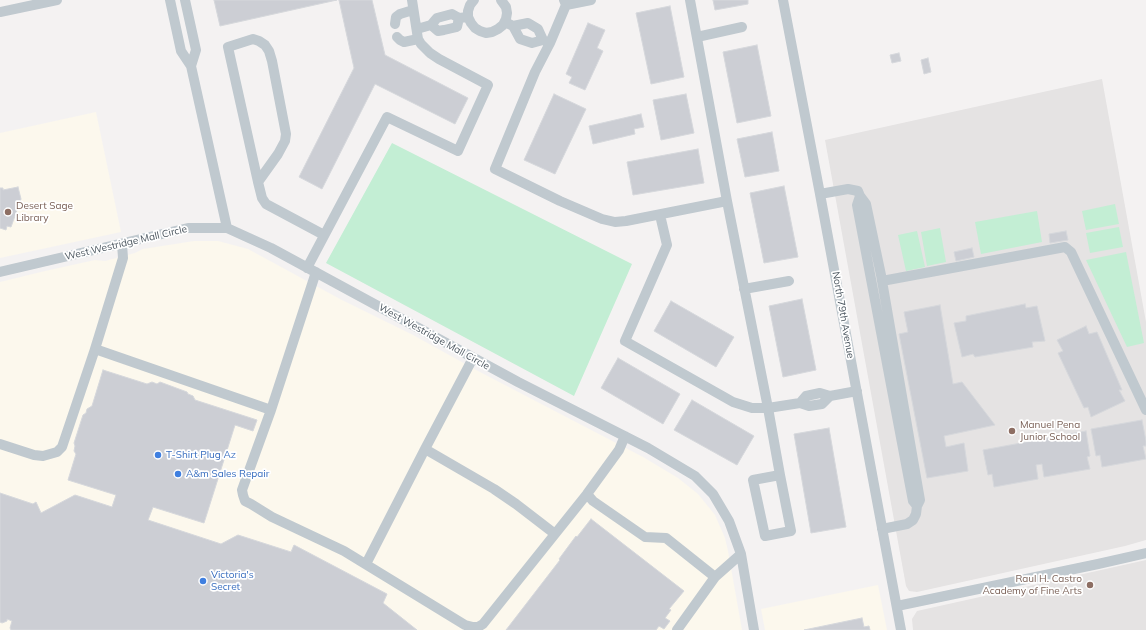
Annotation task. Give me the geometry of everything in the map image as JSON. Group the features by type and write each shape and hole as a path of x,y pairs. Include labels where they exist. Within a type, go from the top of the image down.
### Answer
{"street":[{"path":"0,12 56,0"},
{"path":"170,0 181,52 191,66 227,228"},
{"path":"185,0 196,50 191,66"},
{"path":"397,36 404,42 431,25 438,31 457,27 474,0"},
{"path":"501,0 506,7 509,24 520,39 532,43 546,41"},
{"path":"591,0 565,2 546,41 535,72 495,169 560,201 602,219 615,222 660,215 727,201"},
{"path":"690,0 727,201 768,408 791,531 765,536 753,480 780,474"},
{"name":"North 79th Avenue","path":"783,0 901,630"},
{"path":"395,24 396,17 412,5 421,44 439,60 488,85 458,151 387,117 324,235 312,270 271,410 242,490 245,501 272,517 344,551 465,625 478,627 483,624 587,494 619,450 625,436"},
{"path":"464,18 471,23 474,28 486,33 498,30 503,25 528,23 538,29 546,41"},
{"path":"697,37 742,27"},
{"path":"258,182 278,154 286,134 269,51 265,45 253,39 228,47 258,182 262,198 266,204 324,235"},
{"path":"820,194 848,189 858,191 866,204 882,281 920,500 913,520 904,525 882,529"},
{"path":"860,196 857,205 913,501 917,506"},
{"path":"660,215 667,245 625,341 733,402 752,408 768,408 800,403 809,406 822,404 830,396 857,391"},
{"name":"West Westridge Mall Circle","path":"0,272 188,228 227,228 271,248 535,391 625,436 695,476 713,494 730,521 741,554 754,630"},
{"path":"0,444 34,456 43,456 57,452 62,447 95,349 123,258 122,244"},
{"path":"882,281 1065,247 1071,252 1146,410"},
{"path":"744,289 789,281"},
{"path":"95,349 271,410"},
{"path":"366,564 473,358"},
{"path":"425,449 494,489 555,534"},
{"path":"587,494 593,501 645,537 666,538 715,577"},
{"path":"897,606 1146,553"},
{"path":"676,630 715,577 741,554"}],"shaded area":[{"name":"Manuel Pena Junior School","path":"1102,79 1146,322 1146,540 1125,546 917,592 909,591 906,586 825,140"},
{"path":"96,112 121,232 0,258 0,133"},
{"path":"194,241 218,241 248,249 340,299 413,335 478,371 643,457 678,478 698,494 715,515 725,538 742,630 0,630 0,282 95,260 105,261 135,253 143,249"},
{"name":"Raul H. Castro Academy of Fine Arts","path":"1146,560 1146,630 913,630 912,619 917,611"},
{"path":"878,585 887,630 765,630 761,609"}],"green space":[{"path":"392,143 632,264 574,396 326,263"},
{"path":"1115,204 1119,224 1086,230 1082,211"},
{"path":"1037,211 1042,242 981,254 975,222"},
{"path":"1119,227 1123,247 1090,253 1086,233"},
{"path":"940,228 946,262 927,266 921,232"},
{"path":"917,231 925,267 906,271 898,235"},
{"path":"1126,252 1144,343 1127,347 1086,260"}],"building":[{"path":"214,0 337,0 220,26"},
{"path":"339,0 372,0 385,55 468,98 455,124 375,84 322,189 299,177 354,68"},
{"path":"713,0 748,0 748,4 715,10"},
{"path":"670,6 684,77 651,84 636,13"},
{"path":"588,23 605,30 597,48 603,51 585,90 569,83 572,77 566,74"},
{"path":"757,45 771,116 737,123 723,52"},
{"path":"899,53 901,61 892,63 890,55"},
{"path":"928,58 931,72 924,74 921,60"},
{"path":"554,94 586,109 555,174 524,160"},
{"path":"686,94 694,133 661,140 653,100"},
{"path":"641,114 644,127 634,129 635,134 593,144 589,126"},
{"path":"772,132 779,171 745,177 737,139"},
{"path":"698,149 704,183 633,195 627,162"},
{"path":"784,186 798,257 764,263 750,193"},
{"name":"Desert Sage Library","path":"18,187 21,199 11,227 7,226 6,230 0,228 0,188 3,188 3,190"},
{"path":"1066,231 1068,240 1050,243 1049,234"},
{"path":"972,248 974,257 956,261 954,252"},
{"path":"802,299 816,370 783,377 769,306"},
{"path":"671,301 734,337 716,367 654,331"},
{"path":"1025,304 1026,308 1037,306 1045,341 1032,342 1033,347 975,357 973,354 962,357 954,323 966,321 966,316"},
{"path":"940,305 953,384 962,382 995,425 944,436 946,447 964,443 968,471 927,478 899,334 908,332 904,312"},
{"path":"1086,326 1089,334 1097,332 1122,390 1119,390 1125,401 1091,417 1088,407 1084,408 1058,353 1063,351 1057,340"},
{"path":"618,358 680,394 663,424 601,388"},
{"path":"103,370 147,384 152,382 157,384 160,382 187,392 193,396 195,400 257,420 253,431 235,425 204,523 153,507 148,520 221,544 238,535 291,552 294,545 387,594 383,603 417,630 11,630 10,628 12,621 7,619 7,621 2,623 0,622 0,493 33,504 36,502 41,513 75,495 112,507 116,495 68,480 76,454 74,451 74,443 83,415 86,413 87,409 92,406"},
{"path":"692,400 754,436 737,465 674,430"},
{"path":"1142,420 1146,441 1146,446 1143,446 1146,459 1102,467 1100,455 1096,456 1091,429"},
{"path":"829,428 846,527 811,533 794,434"},
{"path":"1086,431 1090,456 1087,457 1090,469 1044,477 1042,464 1036,465 1038,479 994,487 992,474 988,475 983,450"},
{"path":"591,519 684,591 669,609 671,610 665,618 670,621 664,629 659,626 656,630 506,630 560,560 559,559 576,536 577,537"},
{"path":"862,618 864,627 869,626 870,630 804,630"}],"place":[{"name":"Desert Sage Library","path":"8,212"},
{"name":"Manuel Pena Junior School","path":"1012,431"},
{"name":"T-Shirt Plug Az","path":"158,455"},
{"name":"A&m Sales Repair","path":"178,474"},
{"name":"Victoria's Secret","path":"203,581"},
{"name":"Raul H. Castro Academy of Fine Arts","path":"1090,585"}]}
